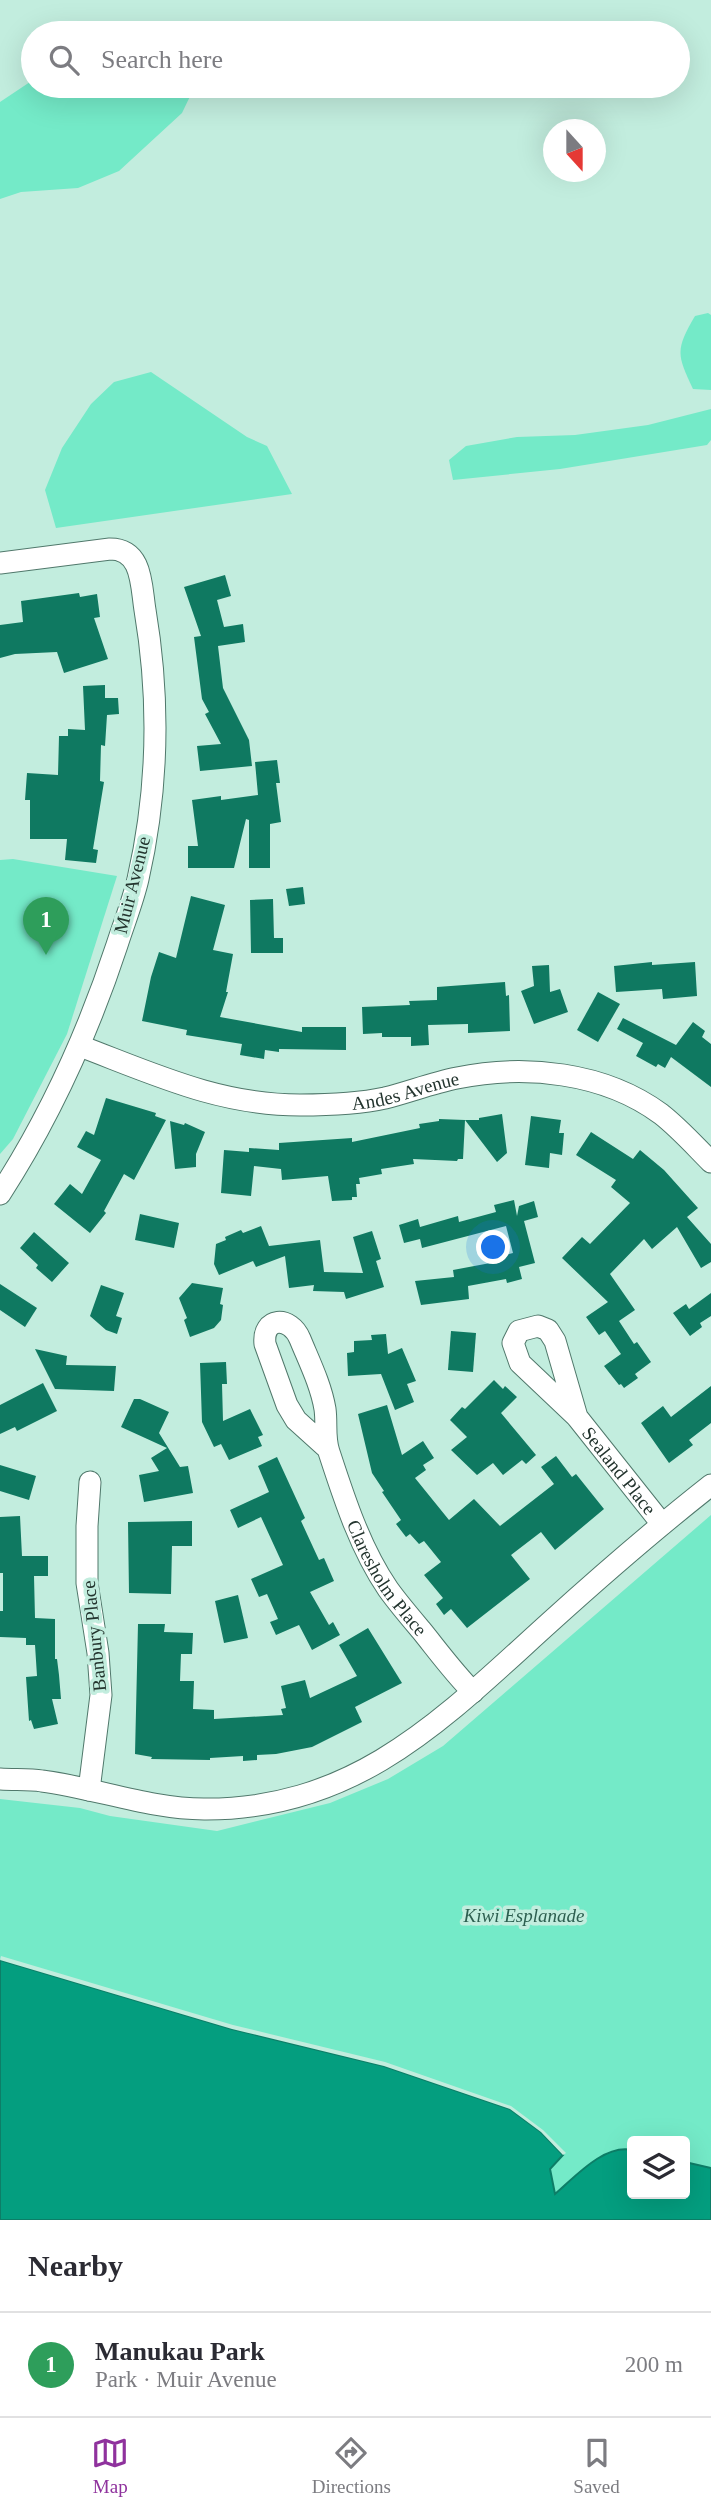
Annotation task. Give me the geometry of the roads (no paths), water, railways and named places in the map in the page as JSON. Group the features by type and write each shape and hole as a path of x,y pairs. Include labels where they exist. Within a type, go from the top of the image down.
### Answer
{"street":[{"name":"Muir Avenue","path":"0,564 110,549 130,554 138,568 151,645 155,697 154,764 138,880 102,991 80,1046 49,1113 0,1194"},
{"name":"Andes Avenue","path":"80,1046 194,1090 269,1104 343,1104 383,1098 456,1078 490,1073 535,1071 584,1079 626,1095 660,1114 711,1162"},
{"name":"Claresholm Place","path":"327,1448 296,1420 287,1405 265,1344 264,1336 268,1328 275,1324 290,1324 298,1334 323,1399 327,1448 355,1527 387,1588 473,1692"},
{"name":"Sealand Place","path":"578,1417 662,1524"},
{"name":"Banbury Place","path":"89,1790 101,1695 88,1583 87,1526 90,1482"},
{"path":"0,1779 42,1780 202,1809 239,1808 277,1802 319,1790 358,1774 426,1732 662,1524 711,1485"}],"place":[{"name":"Manukau Park","path":"46,955"}],"park label":[{"name":"Kiwi Esplanade","path":"524,1915"}]}
